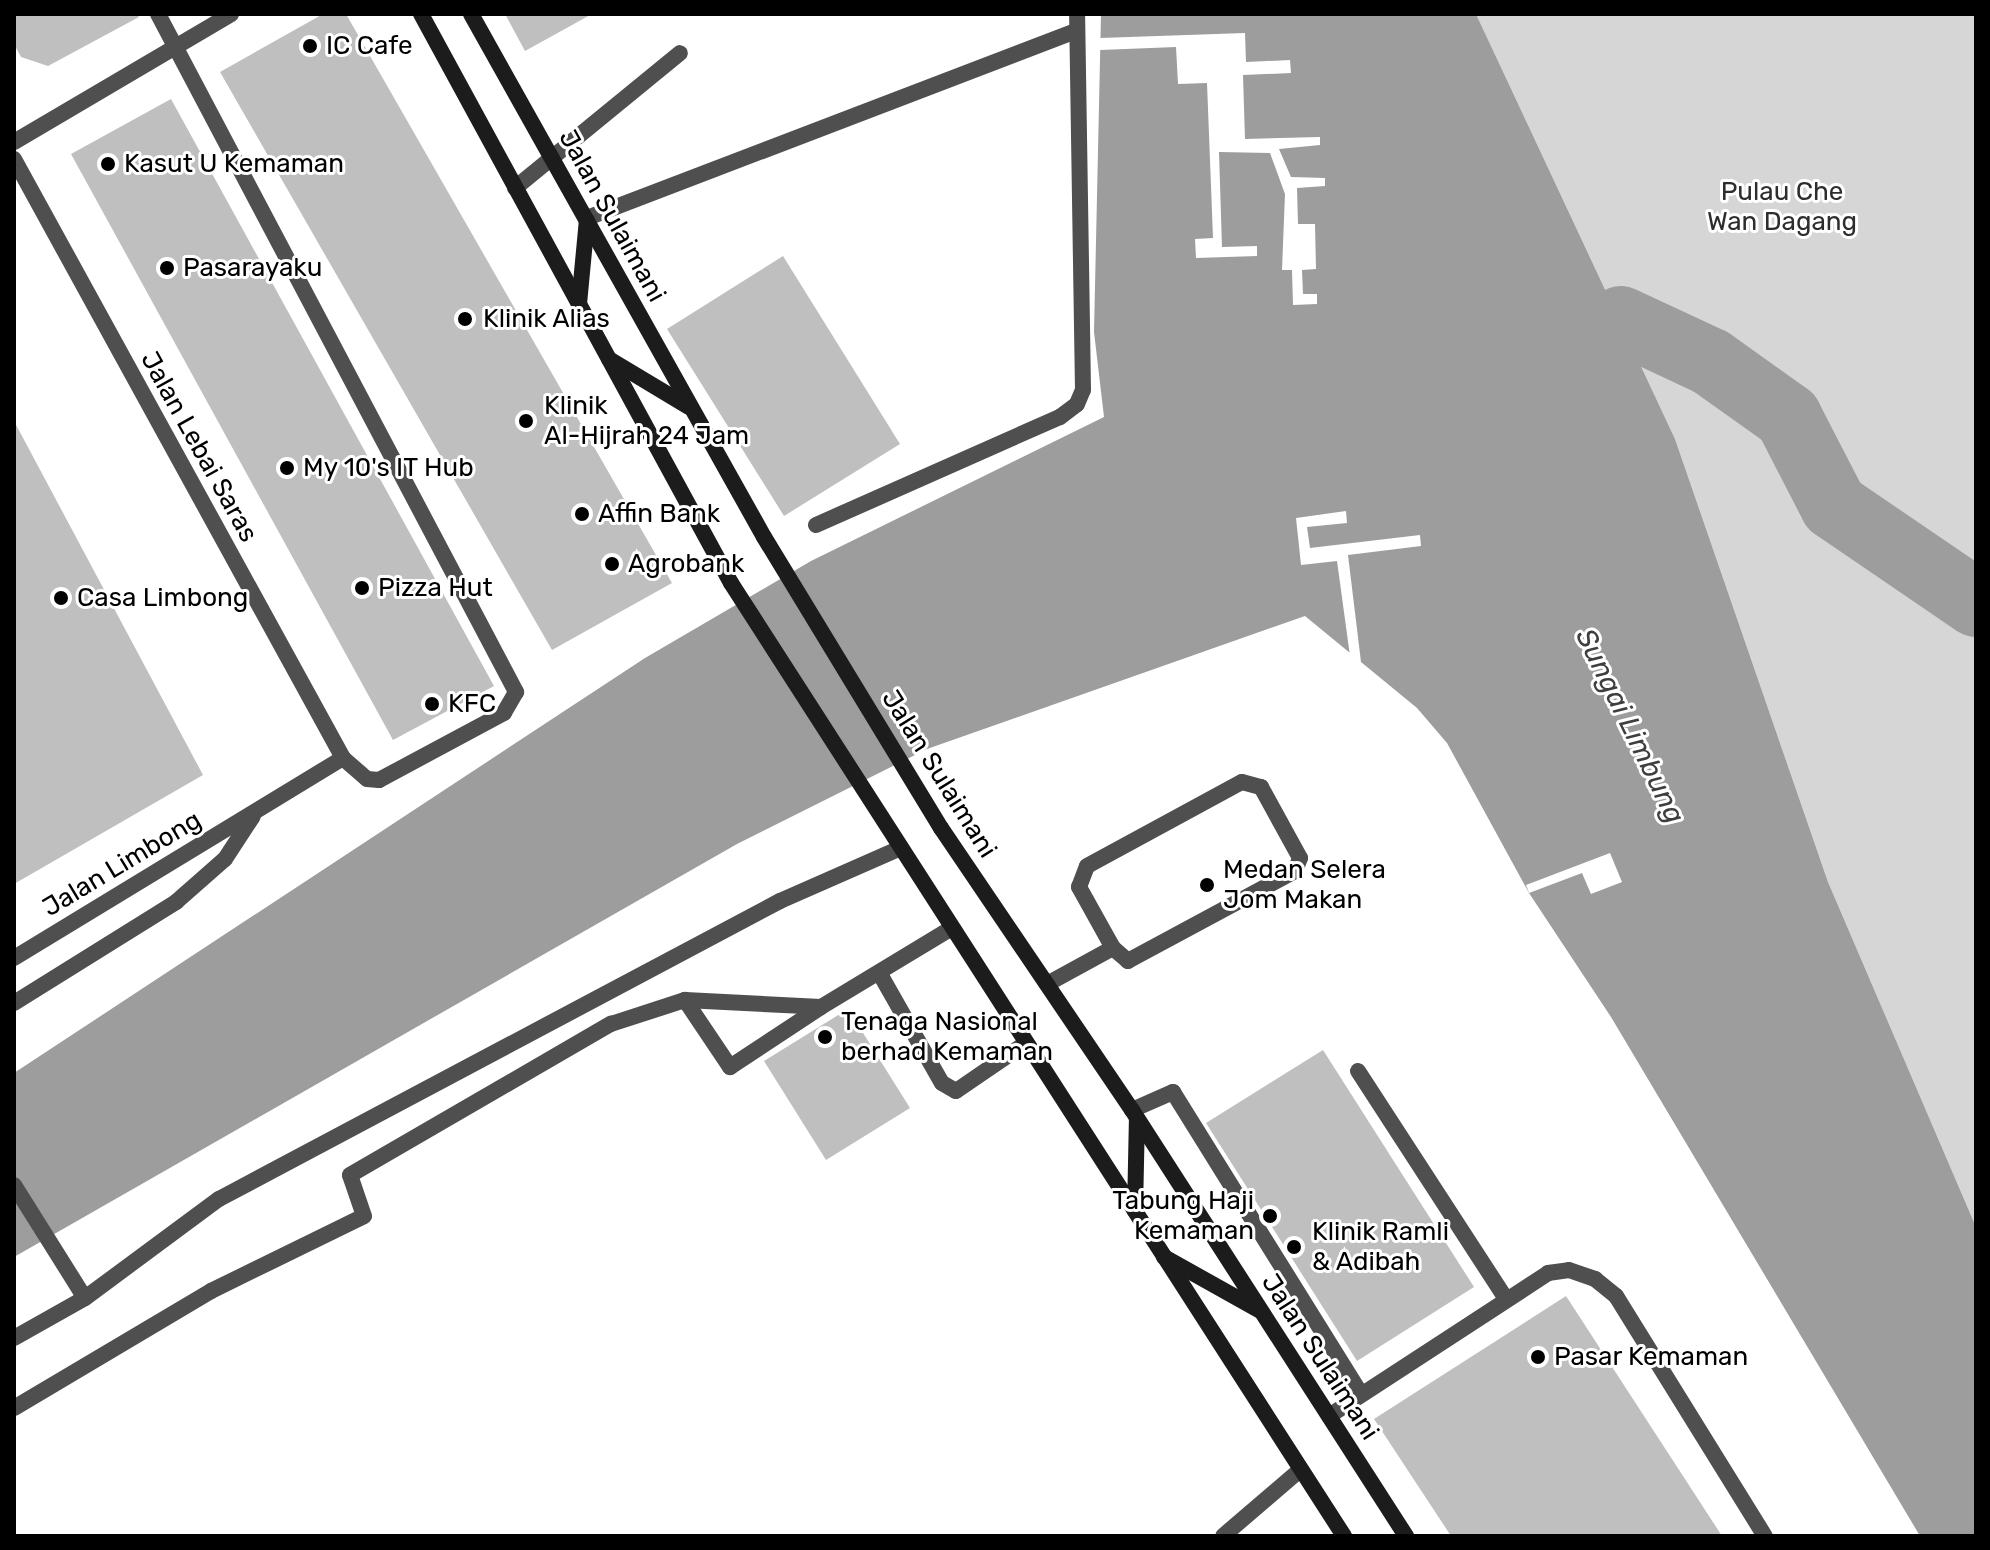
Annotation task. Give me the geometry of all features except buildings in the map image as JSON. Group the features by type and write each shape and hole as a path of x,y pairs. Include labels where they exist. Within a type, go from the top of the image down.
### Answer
{"main road":[{"path":"421,14 731,583 1135,1211 1159,1254 1344,1536"},
{"name":"Jalan Sulaimani","path":"471,14 690,408 941,828 1134,1114 1406,1536"},
{"path":"579,305 587,218"},
{"path":"608,358 690,408"},
{"path":"1134,1114 1135,1211"},
{"path":"1159,1254 1263,1313"}],"street":[{"path":"158,14 516,692 504,713 379,780 367,779 343,758"},
{"path":"14,142 231,14"},
{"path":"587,218 1077,22 1083,390 1077,404 1060,417 816,525"},
{"path":"515,188 551,154 680,53"},
{"name":"Jalan Lebai Saras","path":"14,159 343,758"},
{"name":"Jalan Limbong","path":"14,958 343,758"},
{"path":"1242,782 1261,787 1300,858 1295,871 1128,961 1113,948 1079,887 1087,866 1242,782"},
{"name":"Jalan Limbong","path":"14,1003 176,902 225,859 256,811"},
{"path":"14,1338 85,1298 219,1199 780,901 898,844"},
{"path":"685,1000 730,1067 821,1007 952,928"},
{"path":"1047,984 1113,948"},
{"path":"880,974 942,1083 956,1091 1026,1043"},
{"path":"14,1408 211,1291 364,1216 350,1175 611,1024 685,1000 821,1007"},
{"path":"1358,1071 1506,1299"},
{"path":"1134,1114 1173,1092 1360,1392"},
{"path":"14,1185 85,1298"},
{"path":"1329,1416 1360,1392 1548,1273 1569,1270 1595,1279 1616,1296 1765,1536"},
{"path":"1223,1536 1300,1470"}],"green space":[{"name":"Pulau Che Wan Dagang","path":"1476,14 1976,14 1976,1227 1828,882 1675,439"}],"water":[{"name":"Sungai Limbung","path":"1101,14 1476,14 1675,439 1828,882 1976,1227 1976,1536 1920,1536 1611,1017 1529,893 1447,743 1417,708 1305,616 927,749 737,844 14,1257 14,1073 645,658 811,561 1104,417 1094,332"}],"pier":[{"path":"1245,33 1246,62 1290,60 1291,73 1243,75 1245,139 1320,137 1320,145 1279,149 1291,177 1325,178 1325,186 1297,188 1298,224 1315,224 1316,269 1302,270 1303,294 1317,294 1317,304 1293,305 1292,270 1282,270 1285,194 1270,153 1219,152 1222,247 1257,246 1257,256 1196,258 1195,239 1213,238 1207,83 1178,84 1176,47 1100,50 1100,38"},
{"path":"1346,511 1347,523 1307,527 1310,548 1420,535 1421,546 1348,555 1361,662 1350,656 1337,561 1301,565 1296,518"},
{"path":"1610,853 1622,882 1591,894 1582,873 1529,893 1526,885"}],"waterway":[{"path":"1621,320 1711,362 1788,417 1834,506 1976,603"}],"place":[{"name":"IC Cafe","path":"310,46"},
{"name":"Kasut U Kemaman","path":"108,164"},
{"name":"Pasarayaku","path":"167,268"},
{"name":"Klinik Alias","path":"465,319"},
{"name":"Klinik Al-Hijrah 24 Jam","path":"526,421"},
{"name":"My 10's IT Hub","path":"287,468"},
{"name":"Affin Bank","path":"582,514"},
{"name":"Agrobank","path":"612,564"},
{"name":"Pizza Hut","path":"362,588"},
{"name":"Casa Limbong","path":"61,598"},
{"name":"KFC","path":"432,704"},
{"name":"Medan Selera Jom Makan","path":"1207,885"},
{"name":"Tenaga Nasional berhad Kemaman","path":"825,1037"},
{"name":"Tabung Haji Kemaman","path":"1270,1216"},
{"name":"Klinik Ramli & Adibah","path":"1294,1247"},
{"name":"Pasar Kemaman","path":"1538,1357"}]}
